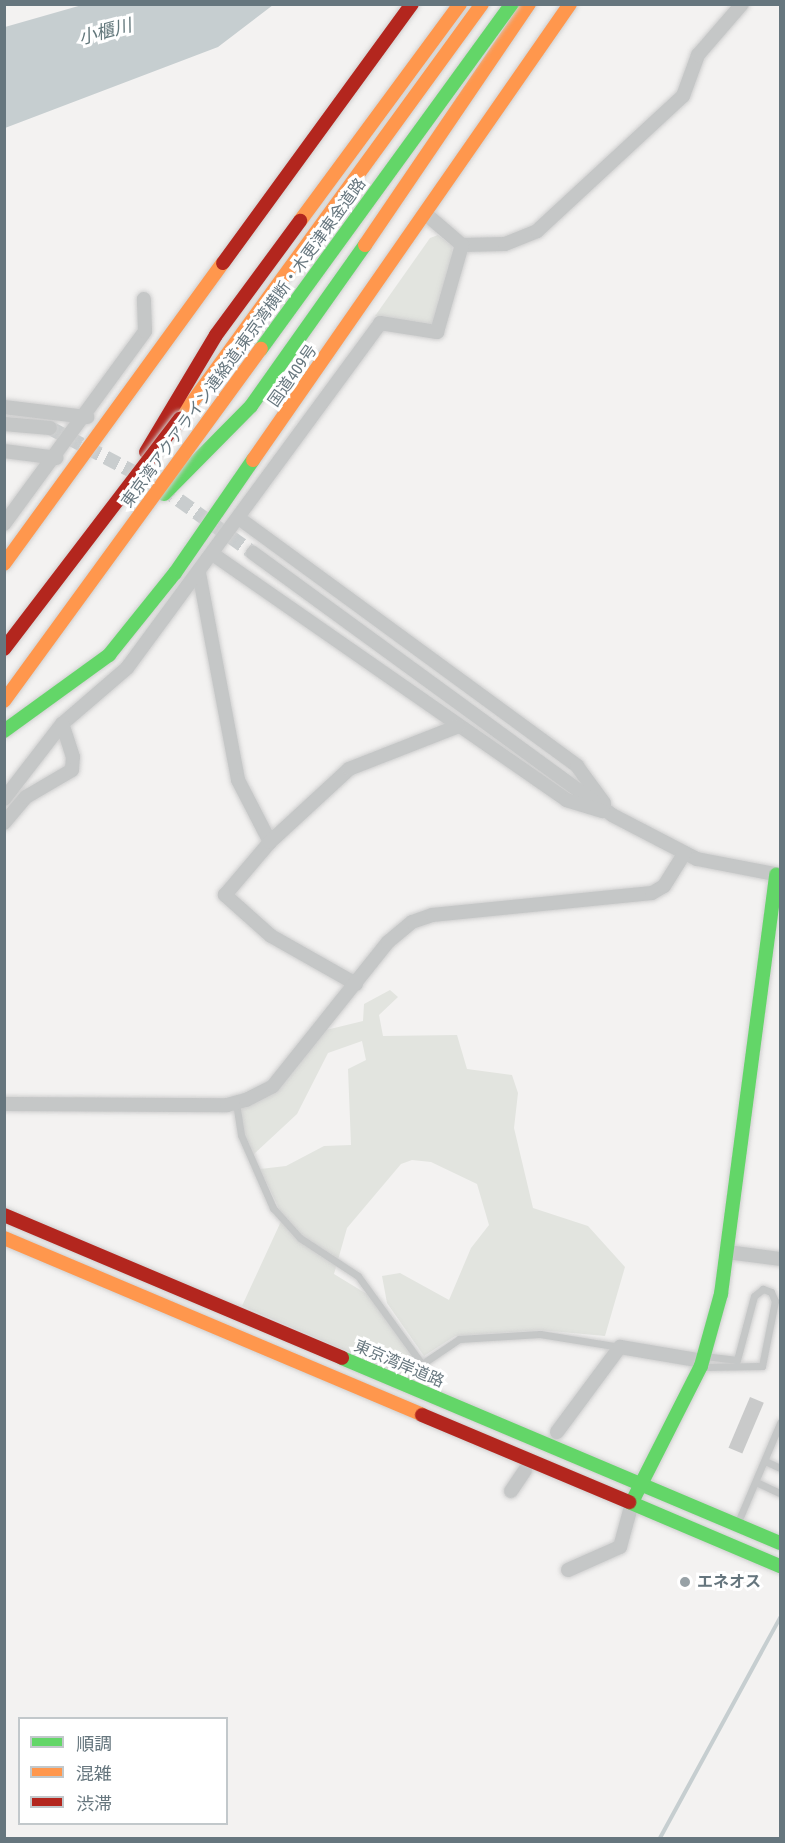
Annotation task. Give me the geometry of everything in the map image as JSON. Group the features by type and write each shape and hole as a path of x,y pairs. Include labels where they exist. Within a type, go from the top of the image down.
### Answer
{"main road":[{"path":"4,564 412,4"},
{"path":"4,663 110,521 177,393 286,239 460,4"},
{"name":"東京湾アクアライン連絡道;東京湾横断・木更津東金道路","path":"4,649 180,419 482,4"},
{"name":"東京湾アクアライン連絡道;東京湾横断・木更津東金道路","path":"4,701 512,4"},
{"path":"4,695 158,500 251,406 465,105 530,4"},
{"name":"国道409号","path":"4,731 109,655 175,573 427,214 570,4"},
{"path":"632,1503 703,1361 727,1252 778,875"},
{"name":"東京湾岸道路","path":"4,1215 780,1543"},
{"path":"4,1238 780,1566"}],"street":[{"path":"427,214 462,245 505,244 537,231 679,100 698,54 742,4"},
{"path":"4,799 62,724 127,668 214,555 380,323 437,332 462,245"},
{"path":"4,524 87,417 145,331 144,299"},
{"path":"4,407 87,417"},
{"path":"4,424 50,428"},
{"path":"4,451 57,458"},
{"path":"240,519 577,766 612,815"},
{"path":"253,553 612,815 685,853 778,875"},
{"path":"214,555 566,800 612,815"},
{"path":"199,573 238,780 270,842"},
{"path":"4,824 26,797 72,770 62,724"},
{"path":"356,984 271,936 225,895 270,842 349,769 459,726"},
{"path":"4,1104 236,1103 273,1086 388,942 422,917 652,893 664,886 685,853"},
{"path":"727,1252 780,1259"},
{"path":"557,1432 620,1347 703,1361"},
{"path":"511,1491 525,1470"},
{"path":"568,1570 620,1547 632,1503"}],"lane":[{"path":"236,1103 241,1135 273,1208 300,1238 358,1275 423,1364"},
{"path":"763,1290 771,1292 776,1301 762,1366 703,1361 737,1360 754,1296 763,1290"},
{"path":"407,1385 423,1364 459,1339 506,1334 620,1347"},
{"path":"737,1524 780,1423"},
{"path":"765,1461 780,1468"},
{"path":"756,1482 780,1493"}],"shaded area":[{"path":"438,235 452,246 453,257 435,321 427,327 375,316 430,238"},
{"path":"390,990 398,997 379,1015 383,1036 457,1035 467,1069 512,1075 518,1093 514,1128 533,1208 588,1226 625,1267 605,1336 540,1330 455,1336 424,1356 387,1303 382,1276 400,1273 449,1300 471,1248 489,1225 477,1184 431,1162 412,1160 401,1164 347,1228 334,1274 370,1296 418,1364 407,1377 242,1306 283,1217 260,1169 286,1166 324,1146 351,1145 348,1069 366,1060 362,1041 328,1053 297,1114 253,1155 238,1117 242,1108 326,1030 363,1021 364,1004"}],"water":[{"name":"小櫃川","path":"82,5 273,5 218,47 5,128 5,27"}],"building":[{"path":"750,1397 764,1403 742,1453 729,1448"}],"waterway":[{"path":"660,1838 780,1618"}],"tunnel":[{"path":"50,428 143,477"},
{"path":"162,488 253,553"}],"traffic: fast":[{"path":"261,349 512,4"},
{"path":"164,494 251,406 365,245"},
{"path":"4,731 109,655 175,573 253,460"},
{"path":"634,1498 701,1366 721,1294 776,875"},
{"path":"342,1358 780,1543"},
{"path":"629,1502 780,1566"}],"traffic: slow":[{"path":"300,221 460,4"},
{"path":"180,419 482,4"},
{"path":"365,245 529,4"},
{"path":"253,460 570,4"},
{"path":"4,564 223,263"},
{"path":"4,701 261,349"},
{"path":"4,1238 422,1415"}],"traffic: jam":[{"path":"223,263 412,4"},
{"path":"146,452 216,335 300,221"},
{"path":"4,649 180,419"},
{"path":"4,1215 342,1358"},
{"path":"422,1415 629,1502"}],"place":[{"name":"エネオス","path":"685,1582"}]}
